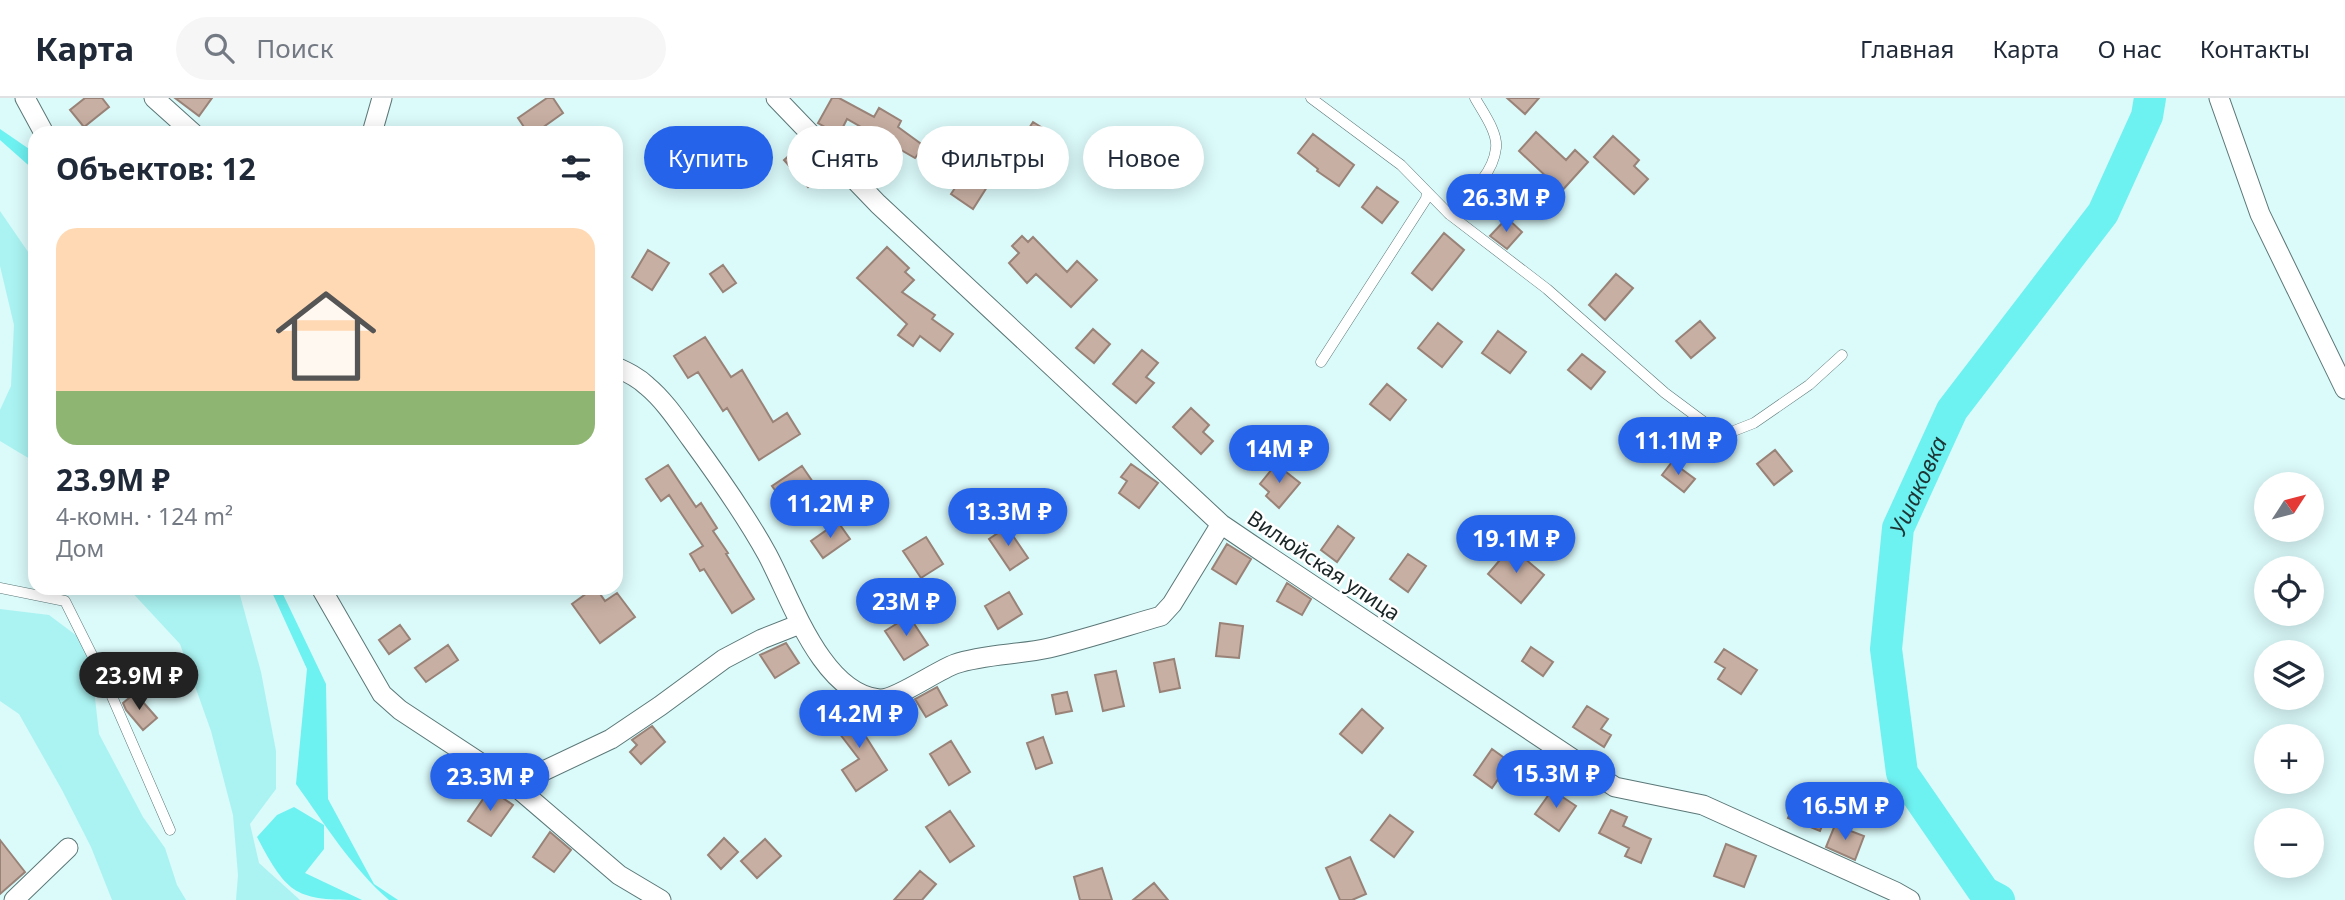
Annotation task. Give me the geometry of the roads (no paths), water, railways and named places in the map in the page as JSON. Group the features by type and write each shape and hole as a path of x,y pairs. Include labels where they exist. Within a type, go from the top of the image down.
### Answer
{"street":[{"path":"25,98 40,126"},
{"path":"154,98 185,126"},
{"path":"374,126 382,98"},
{"name":"Вилюйская улица","path":"776,98 878,204 1221,524 1615,787 1703,805 1896,891 1910,900"},
{"path":"2219,98 2260,214 2345,388"},
{"path":"623,370 656,394 719,478 766,552 800,624 829,669 850,688 869,697 889,699 943,668 962,662 1049,648 1161,616 1172,604 1221,524"},
{"path":"325,595 382,694 400,710 514,785 619,875 661,900"},
{"path":"514,785 611,739 724,659 762,639 800,624"},
{"path":"14,900 68,848"}],"lane":[{"path":"1311,98 1401,165 1449,215 1547,289 1665,393 1712,428 1731,432 1754,423 1809,385 1842,355"},
{"path":"1449,215 1486,175 1497,147 1490,125 1475,98"},
{"path":"1321,362 1426,199 1427,192"},
{"path":"0,588 28,594"},
{"path":"35,595 65,601 107,685 170,830"}],"waterway":[{"name":"Ушаковка","path":"1999,900 1984,892 1902,773 1886,649 1898,528 1952,410 2103,213 2147,116 2150,98"}]}
